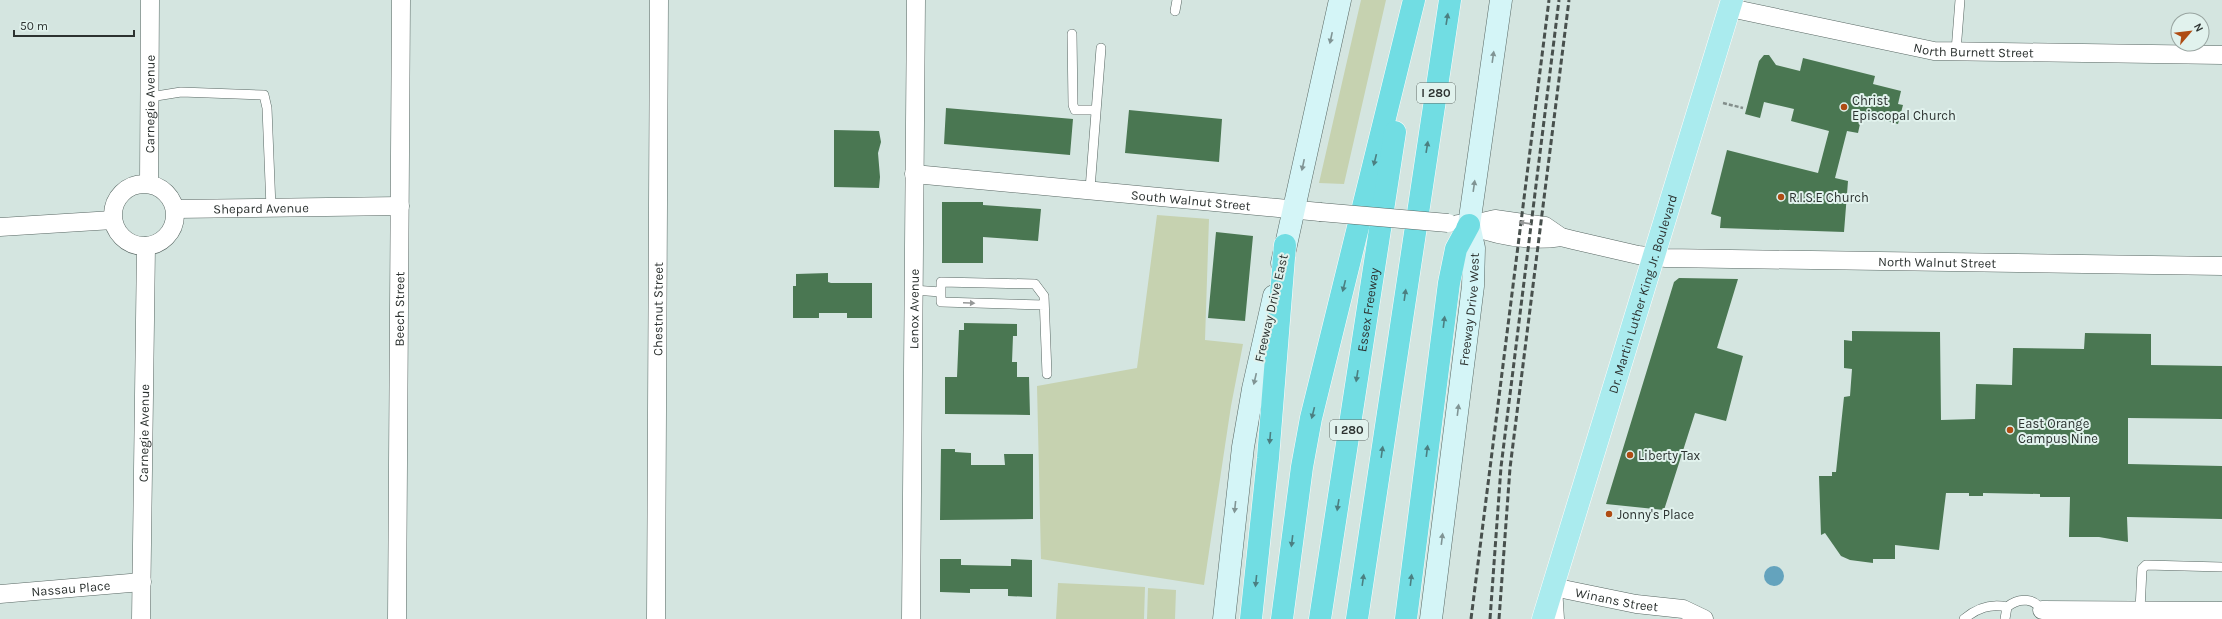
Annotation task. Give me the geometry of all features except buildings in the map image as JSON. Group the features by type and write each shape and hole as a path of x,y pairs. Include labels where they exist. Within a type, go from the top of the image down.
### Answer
{"highway":[{"path":"1282,619 1302,467 1312,418 1415,0"},
{"name":"Essex Freeway","path":"1320,619 1415,0"},
{"name":"I 280","path":"1357,619 1450,0"},
{"path":"1406,619 1449,283 1456,249 1459,224"},
{"path":"1252,619 1268,458 1285,245"}],"main road":[{"name":"Freeway Drive East","path":"1224,619 1236,504 1247,425 1285,245 1340,0"},
{"name":"Freeway Drive West","path":"1431,619 1473,286 1474,248 1459,224 1501,0"},
{"name":"Dr. Martin Luther King Jr. Boulevard","path":"1543,619 1731,4"},
{"name":"Dr. Martin Luther King Jr. Boulevard","path":"1528,619 1553,587"}],"street":[{"name":"Carnegie Avenue","path":"149,184 150,0"},
{"name":"Beech Street","path":"397,619 401,0"},
{"name":"Chestnut Street","path":"656,619 659,0"},
{"name":"Lenox Avenue","path":"911,619 916,0"},
{"name":"North Burnett Street","path":"1731,4 1934,51 2222,55"},
{"name":"South Walnut Street","path":"914,174 1459,224 1495,219 1545,226 1560,237 1653,258"},
{"path":"138,184 149,184 160,188 170,197 175,209 175,219 172,229 166,237 158,243 146,246 133,245 124,240 116,230 112,220 115,201 121,193 129,187 138,184"},
{"name":"Shepard Avenue","path":"175,209 400,206"},
{"path":"0,227 112,220"},
{"name":"Carnegie Avenue","path":"141,619 146,246"},
{"name":"North Walnut Street","path":"1653,258 2222,266"},
{"name":"Nassau Place","path":"0,594 142,582"},
{"path":"1553,587 1555,619"},
{"name":"Winans Street","path":"1553,587 1636,604 1682,609 1704,619"},
{"path":"2043,615 2140,610 2222,611"}],"lane":[{"path":"1175,11 1177,0"},
{"path":"1956,51 1960,0"},
{"path":"1072,34 1072,105 1075,110 1079,111 1096,110"},
{"path":"1090,189 1101,48"},
{"path":"150,97 180,92 264,95 267,108 271,208"},
{"path":"1044,305 941,302 941,282 1035,284 1044,296 1047,374"},
{"path":"913,290 941,292"},
{"path":"2140,610 2142,569 2146,565 2222,567"},
{"path":"1964,619 1987,606 1995,604 2007,607 2021,599 2029,600 2043,615"},
{"path":"2005,619 2007,607"}],"path":[{"path":"1723,102 1743,108"}],"green space":[{"path":"1361,0 1386,0 1344,184 1319,183"},
{"path":"1157,215 1209,219 1205,340 1243,344 1231,406 1204,585 1041,559 1037,386 1137,368"},
{"path":"1058,583 1145,587 1144,619 1056,619"},
{"path":"1148,588 1176,590 1175,619 1147,619"}],"water":[{"path":"1774,566 1781,569 1784,576 1781,583 1774,586 1767,583 1764,576 1767,569"}],"railway":[{"path":"1471,619 1549,0"},
{"path":"1490,619 1501,467 1559,0"},
{"path":"1499,619 1510,468 1569,0"}],"place":[{"name":"Christ Episcopal Church","path":"1844,107"},
{"name":"R.I.S.E Church","path":"1781,197"},
{"name":"East Orange Campus Nine","path":"2010,430"},
{"name":"Liberty Tax","path":"1630,455"},
{"name":"Jonny's Place","path":"1609,514"}]}
